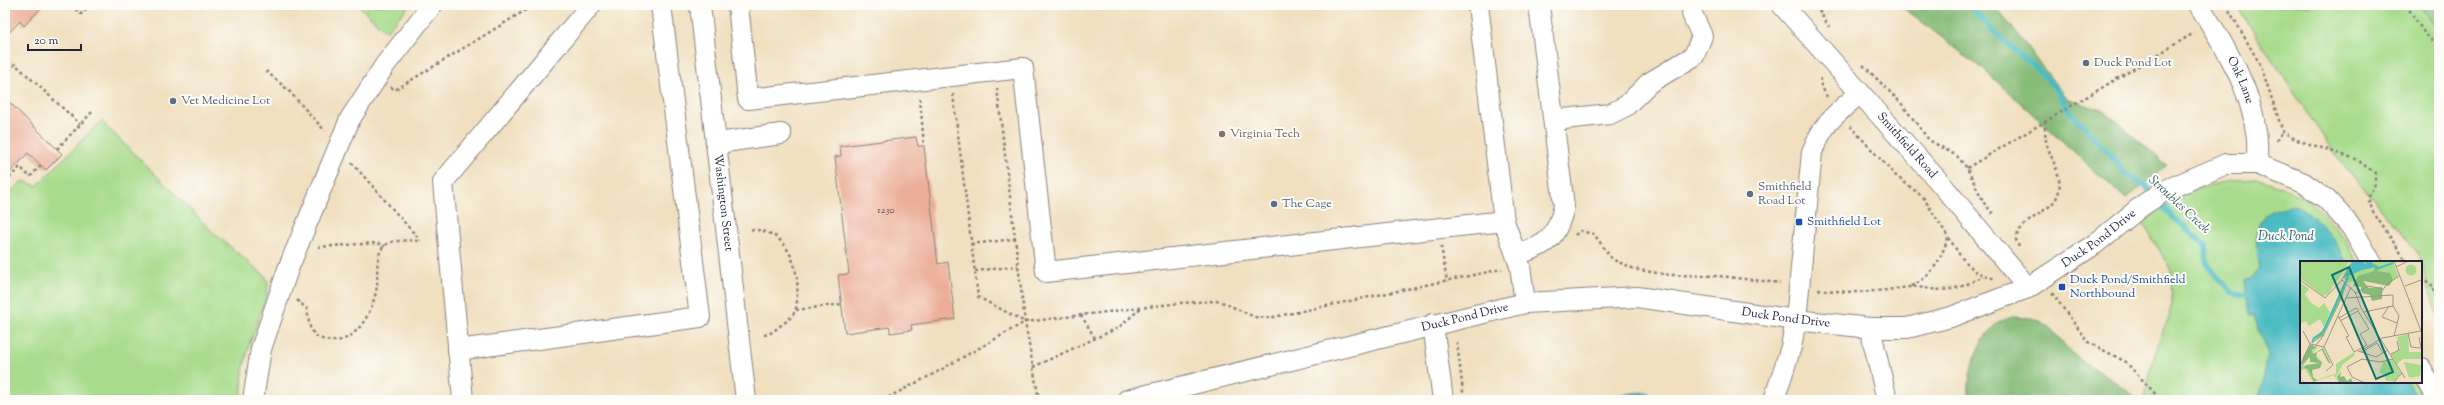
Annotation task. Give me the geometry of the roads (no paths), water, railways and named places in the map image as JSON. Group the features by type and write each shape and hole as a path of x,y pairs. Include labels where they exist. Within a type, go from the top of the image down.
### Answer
{"street":[{"path":"253,400 261,349 296,248 350,119 377,76 432,5"},
{"path":"463,400 443,182 591,5"},
{"path":"458,350 700,317 661,5"},
{"name":"Washington Street","path":"700,5 718,143 746,400"},
{"path":"738,5 748,99 1022,68 1046,272 1504,221"},
{"path":"1478,5 1504,221 1512,261 1525,303"},
{"path":"1512,261 1542,246 1553,236 1560,222 1564,206 1555,120 1540,5"},
{"name":"Smithfield Road","path":"1782,5 2028,288"},
{"name":"Oak Lane","path":"2199,5 2235,66 2248,98 2256,131 2257,164"},
{"path":"1555,120 1610,114 1626,106 1649,83 1694,56 1702,36 1692,14"},
{"path":"1774,400 1791,347 1796,320 1812,152 1820,132 1828,120 1860,93"},
{"path":"718,143 781,134"},
{"name":"Duck Pond Drive","path":"1127,400 1433,324 1525,303 1637,297 1796,320 1870,328 1907,328 1951,317 2028,288 2095,244 2143,205 2166,190 2226,164 2257,164 2291,176 2326,199 2352,228 2370,261"},
{"path":"1433,324 1438,347 1443,400"},
{"path":"1870,328 1887,400"},
{"path":"2422,370 2438,400"}],"water":[{"name":"Duck Pond","path":"2292,206 2301,209 2317,220 2331,236 2345,261 2300,261 2300,383 2409,383 2414,393 2414,400 2259,400 2268,355 2254,315 2249,315 2245,280 2251,279 2260,269 2257,246 2258,227 2262,219 2268,213"},
{"path":"1646,392 1659,400 1619,400 1622,394"}],"waterway":[{"name":"Stroubles Creek","path":"1969,5 1992,30 2039,71 2056,89 2070,112 2115,160 2123,173 2145,185 2174,218 2206,245 2207,264 2231,292 2253,297"}],"place":[{"name":"Duck Pond Lot","path":"2086,63"},
{"name":"Vet Medicine Lot","path":"173,101"},
{"name":"Virginia Tech","path":"1222,134"},
{"name":"Smithfield Road Lot","path":"1750,194"},
{"name":"The Cage","path":"1274,204"},
{"name":"Smithfield Lot","path":"1799,222"},
{"name":"Duck Pond/Smithfield Northbound","path":"2062,287"}]}
